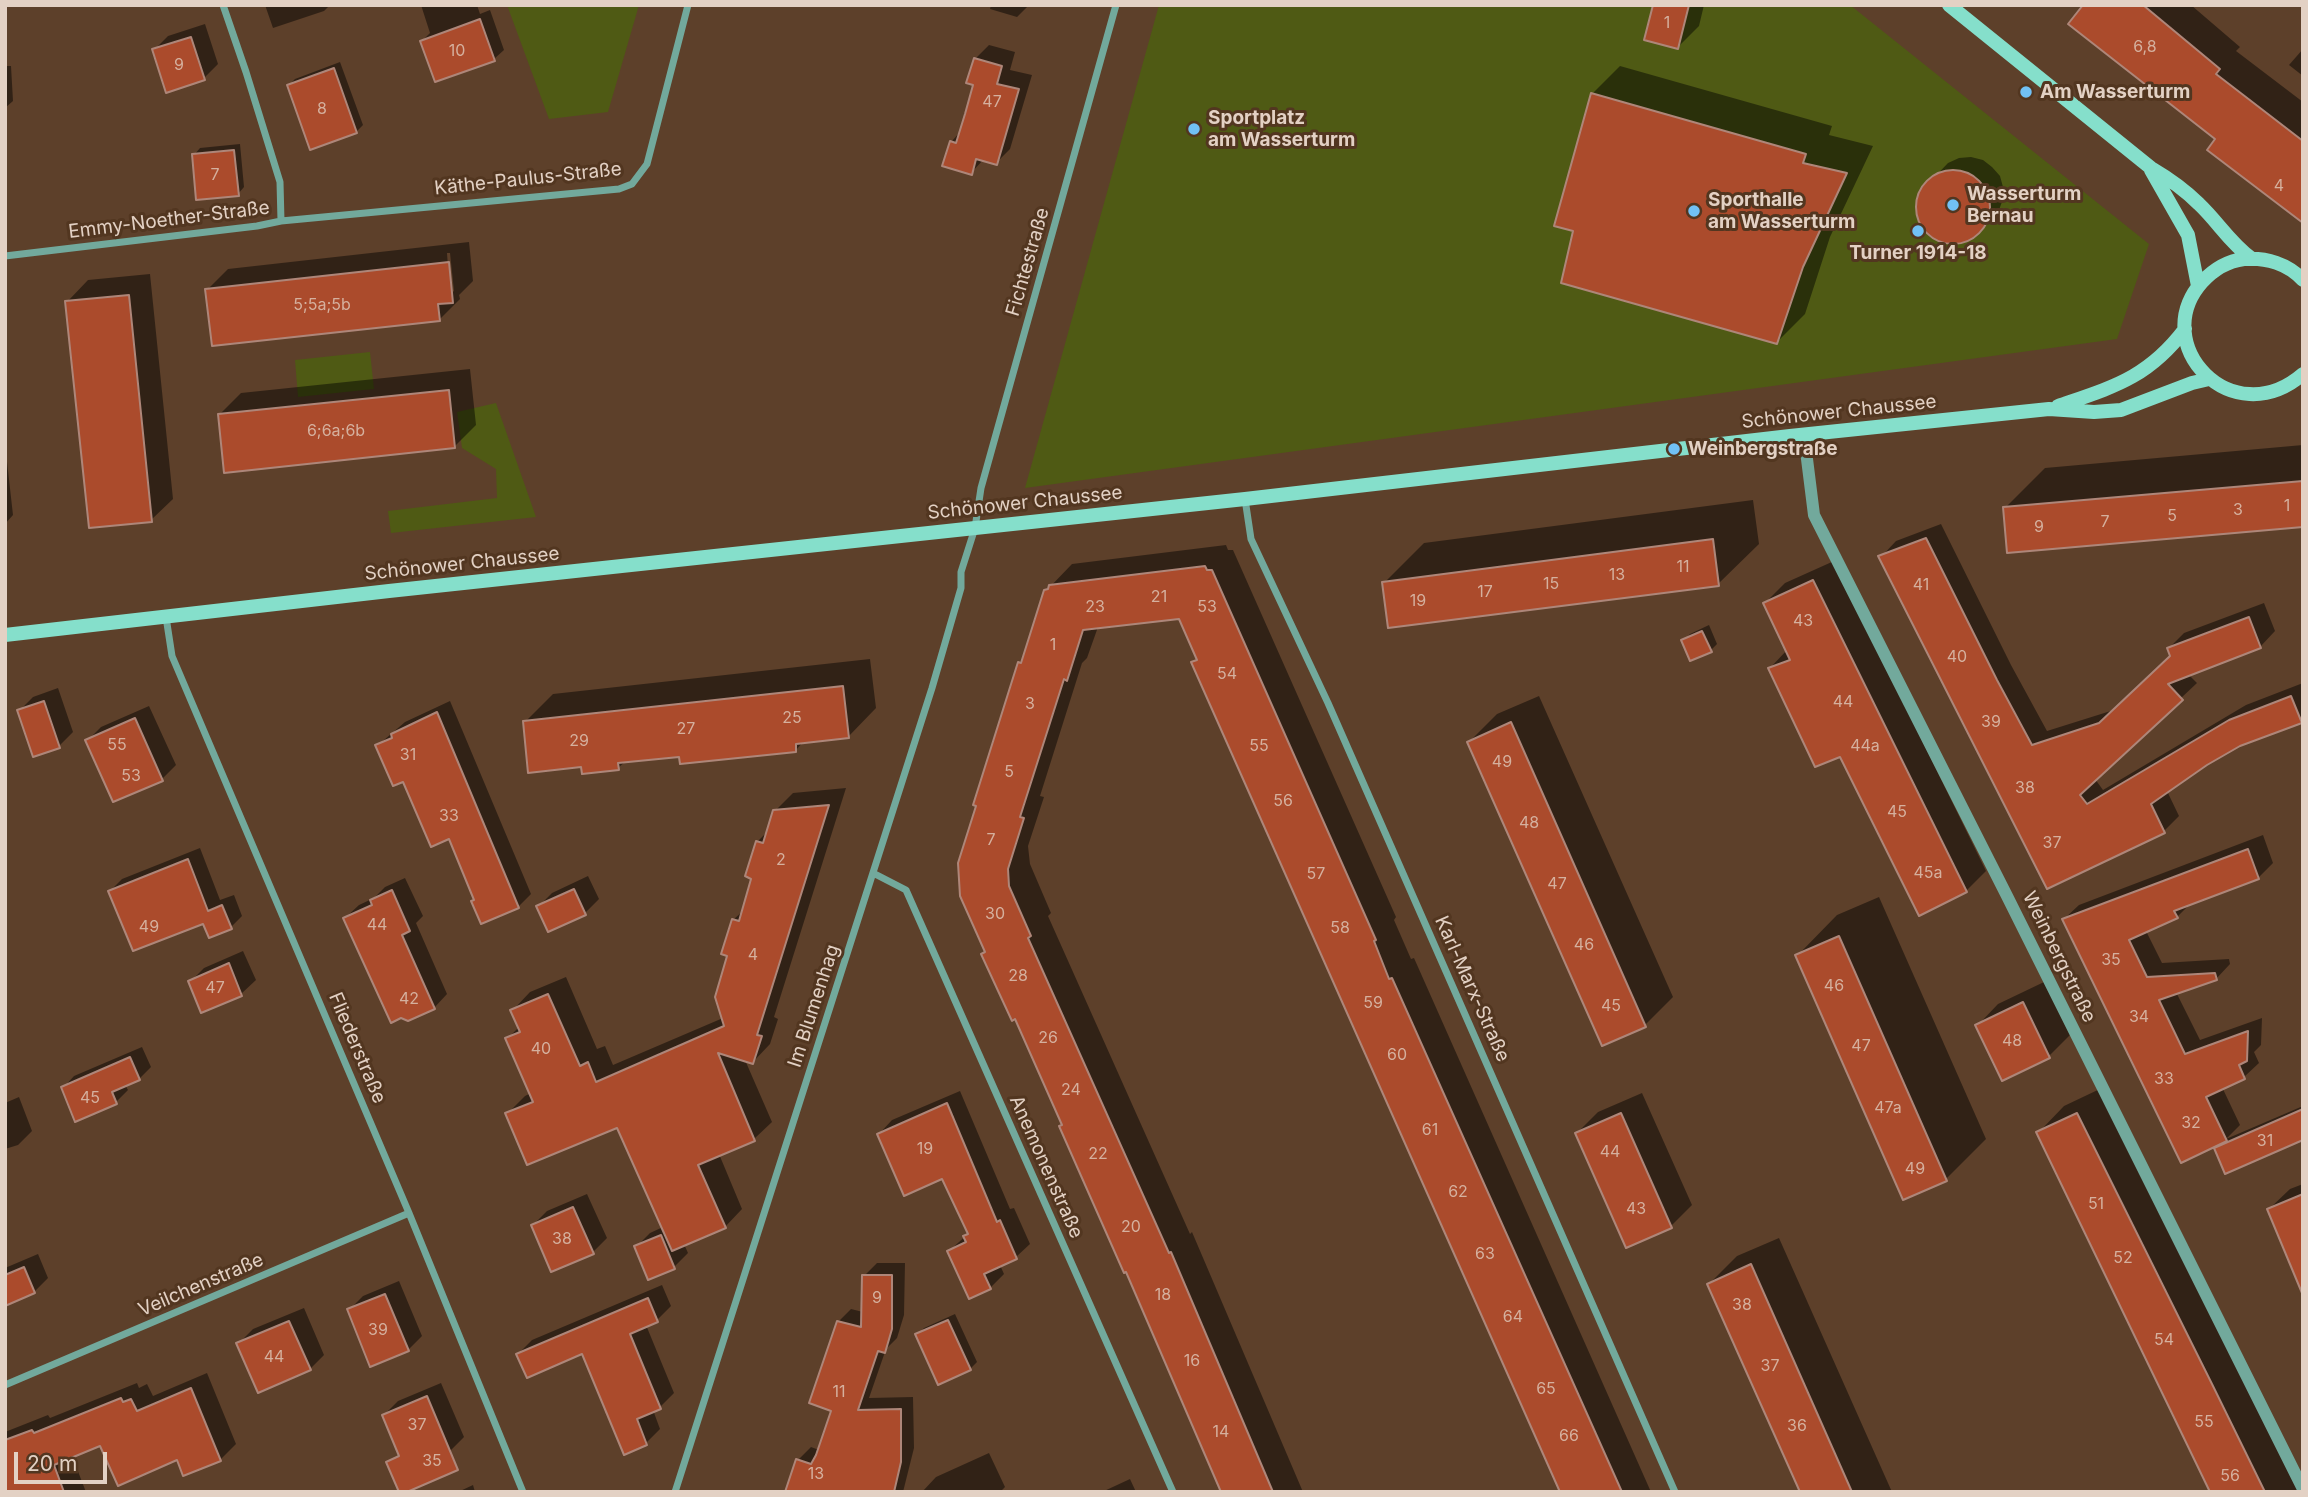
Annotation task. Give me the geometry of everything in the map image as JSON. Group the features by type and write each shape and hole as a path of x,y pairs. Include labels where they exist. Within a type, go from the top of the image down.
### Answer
{"main road":[{"path":"1949,5 2151,169 2184,190 2234,245 2252,259"},
{"path":"2151,169 2188,234 2198,286"},
{"path":"2303,280 2278,263 2252,259 2231,262 2198,286 2189,307 2185,329 2192,356 2209,379 2229,391 2263,394 2285,387 2303,374"},
{"name":"Schönower Chaussee","path":"2049,409 2118,384 2151,367 2185,329"},
{"name":"Schönower Chaussee","path":"5,635 389,590 1245,499 1804,435 2049,409 2094,412 2120,410 2209,379"}],"street":[{"name":"Emmy-Noether-Straße","path":"5,256 245,228 281,221 280,182 223,5"},
{"name":"Käthe-Paulus-Straße","path":"281,221 619,189 632,184 647,164 688,5"},
{"name":"Fichtestraße","path":"975,528 981,488 1116,5"},
{"name":"Weinbergstraße","path":"1804,435 1814,515 2303,1489"},
{"name":"Karl-Marx-Straße","path":"1245,499 1251,539 1362,780 1675,1492"},
{"name":"Im Blumenhag","path":"675,1492 958,601 961,572 975,528"},
{"name":"Fliederstraße","path":"166,617 172,656 409,1213 523,1492"},
{"name":"Anemonenstraße","path":"873,873 906,890 1173,1492"},
{"name":"Veilchenstraße","path":"5,1385 409,1213"}],"green space":[{"path":"507,5 639,5 608,112 549,119"},
{"path":"1159,5 1850,5 2149,244 2117,339 1025,488"},
{"path":"370,352 374,389 298,397 295,360"},
{"path":"496,403 536,517 391,533 388,511 497,498 496,469 462,448 457,412"}],"building":[{"path":"1653,5 1689,5 1678,49 1644,40"},
{"path":"2083,5 2143,5 2220,69 2216,74 2303,141 2303,223 2207,150 2215,139 2068,24"},
{"path":"480,19 495,61 435,82 420,41"},
{"path":"191,37 205,80 166,93 152,49"},
{"path":"974,58 1002,66 997,84 1019,89 997,165 976,159 972,175 942,166 950,141 956,143 965,114 973,85 966,83"},
{"path":"334,68 357,133 310,150 287,85"},
{"name":"Sporthalle am Wasserturm","path":"1591,93 1806,154 1803,163 1847,173 1803,267 1777,344 1561,283 1573,231 1554,226"},
{"path":"234,150 239,196 196,200 192,154"},
{"name":"Wasserturm Bernau","path":"1953,170 1967,173 1979,181 1987,193 1990,207 1987,221 1979,233 1967,241 1953,244 1939,241 1927,233 1919,221 1916,207 1919,193 1927,181 1939,173"},
{"path":"449,262 453,303 438,304 440,321 212,346 205,289"},
{"path":"129,295 152,522 89,528 65,301"},
{"path":"449,390 455,448 224,473 218,414"},
{"path":"2303,481 2303,527 2007,553 2003,507"},
{"path":"1926,538 2032,745 2099,723 2170,656 2167,648 2249,617 2261,648 2168,684 2183,700 2080,795 2087,804 2229,720 2291,696 2302,723 2240,746 2151,804 2165,833 2047,889 1878,556"},
{"path":"1713,539 1719,586 1388,628 1382,582"},
{"path":"1205,566 1207,570 1212,570 1376,940 1374,941 1389,979 1392,978 1622,1492 1560,1492 1191,662 1197,660 1179,619 1083,630 1067,681 1064,679 1020,817 1024,818 1008,869 1009,886 1031,936 1028,938 1169,1253 1171,1252 1273,1492 1221,1492 1126,1272 1124,1273 1059,1126 1062,1125 1015,1019 1012,1021 981,954 985,952 960,896 958,863 976,806 973,805 1018,662 1021,663 1044,590 1048,589 1049,585"},
{"path":"1813,580 1967,892 1919,916 1840,757 1815,767 1768,668 1790,660 1763,603"},
{"path":"1702,631 1712,652 1690,661 1681,640"},
{"path":"843,686 849,738 796,744 796,752 680,764 679,757 618,763 619,770 582,774 581,767 528,773 523,721"},
{"path":"44,701 60,748 33,757 17,710"},
{"path":"437,712 519,908 481,924 449,839 431,847 403,782 393,786 375,745 392,738 391,734"},
{"path":"135,718 163,781 113,802 85,740"},
{"path":"1511,722 1646,1027 1602,1046 1467,742"},
{"path":"829,805 757,1035 762,1036 753,1064 718,1053 755,1141 698,1165 726,1228 672,1251 617,1128 527,1165 505,1113 533,1102 505,1038 520,1032 510,1010 548,994 580,1066 588,1062 596,1082 724,1026 715,997 727,956 721,954 732,919 739,921 751,879 745,876 756,841 763,843 773,810"},
{"path":"2248,849 2259,879 2174,911 2178,918 2129,940 2147,977 2215,973 2217,980 2159,1000 2185,1054 2248,1031 2247,1061 2239,1065 2245,1079 2206,1097 2227,1141 2181,1163 2062,919"},
{"path":"188,859 208,911 222,905 232,929 209,938 203,924 133,951 108,891"},
{"path":"574,889 586,915 548,932 536,906"},
{"path":"392,890 410,931 402,935 435,1009 408,1021 401,1018 391,1023 343,918 372,905 370,900"},
{"path":"1839,936 1947,1181 1903,1200 1795,955"},
{"path":"229,963 242,996 201,1013 188,981"},
{"path":"2023,1002 2050,1058 2002,1081 1975,1025"},
{"path":"130,1057 140,1080 112,1092 117,1104 75,1122 61,1087"},
{"path":"947,1103 997,1222 1000,1220 1017,1259 984,1274 991,1289 969,1299 947,1251 966,1242 963,1236 968,1234 942,1179 904,1196 877,1134"},
{"path":"2303,1109 2303,1140 2225,1174 2214,1148"},
{"path":"1621,1113 1672,1228 1626,1248 1575,1133"},
{"path":"2077,1113 2265,1492 2210,1492 2036,1132"},
{"path":"2303,1194 2303,1293 2302,1293 2267,1209"},
{"path":"573,1207 594,1254 551,1272 531,1225"},
{"path":"661,1235 675,1269 648,1280 634,1246"},
{"path":"1751,1264 1852,1492 1800,1492 1707,1284"},
{"path":"24,1267 35,1293 5,1306 5,1275"},
{"path":"862,1275 892,1275 892,1329 885,1353 878,1351 858,1410 901,1409 901,1462 894,1492 785,1492 796,1459 811,1464 816,1455 831,1411 809,1403 837,1321 861,1327"},
{"path":"385,1294 409,1351 370,1367 347,1309"},
{"path":"648,1298 658,1322 630,1334 661,1409 637,1419 647,1445 624,1455 582,1354 527,1378 516,1354"},
{"path":"948,1320 971,1370 938,1385 915,1334"},
{"path":"289,1321 311,1370 258,1393 236,1343"},
{"path":"191,1388 221,1461 183,1476 177,1460 118,1486 100,1446 54,1465 64,1492 5,1492 5,1440 32,1430 34,1433 121,1398 123,1402 131,1399 137,1411"},
{"path":"427,1396 458,1470 407,1492 399,1492 386,1462 399,1456 382,1415"}],"place":[{"name":"Am Wasserturm","path":"2026,92"},
{"name":"Sportplatz am Wasserturm","path":"1194,129"},
{"name":"Wasserturm Bernau","path":"1953,205"},
{"name":"Sporthalle am Wasserturm","path":"1694,211"},
{"name":"Turner 1914-18","path":"1918,231"},
{"name":"Weinbergstraße","path":"1674,449"}]}
